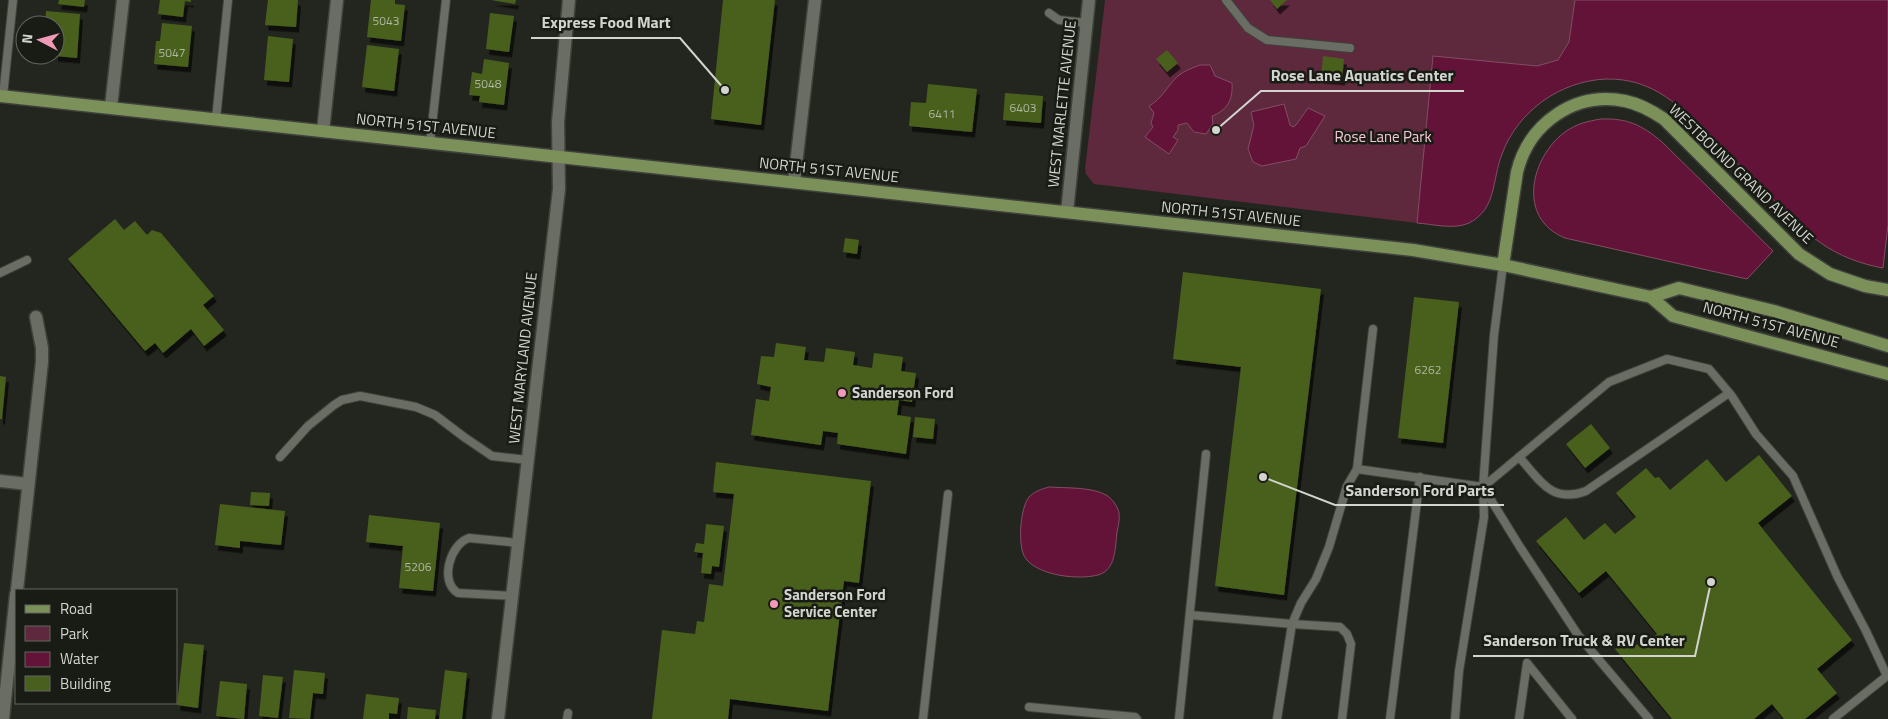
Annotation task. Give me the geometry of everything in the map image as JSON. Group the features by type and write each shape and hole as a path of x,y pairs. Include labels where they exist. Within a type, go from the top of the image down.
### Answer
{"main road":[{"name":"NORTH 51ST AVENUE","path":"2,96 1413,250 1503,266 1651,297 1674,316 1888,374"},
{"name":"WESTBOUND GRAND AVENUE","path":"1503,266 1517,172 1520,160 1531,139 1549,118 1569,107 1596,100 1611,99 1637,104 1664,119 1799,254 1830,274 1858,284 1888,290"},
{"name":"NORTH 51ST AVENUE","path":"1651,297 1679,288 1774,311 1888,346"}],"street":[{"path":"111,107 123,0"},
{"path":"323,131 336,0"},
{"name":"WEST MARYLAND AVENUE","path":"498,719 559,189 558,122 569,0"},
{"path":"794,182 815,0"},
{"name":"WEST MARLETTE AVENUE","path":"1067,212 1089,0"},
{"path":"16,589 42,362 42,348 36,317"},
{"path":"0,481 28,484"},
{"path":"2,719 15,601"}],"lane":[{"path":"2,96 13,0"},
{"path":"216,119 228,0"},
{"path":"430,143 446,0"},
{"path":"1226,0 1248,28 1267,40 1350,48"},
{"path":"1049,13 1060,20 1087,23"},
{"path":"0,273 27,260"},
{"path":"1455,719 1459,671 1484,517 1483,487 1494,335 1503,266"},
{"path":"1277,719 1292,624 1301,603 1316,579 1329,547 1339,507 1347,486 1357,469 1373,329"},
{"path":"1483,487 1609,382 1667,359 1710,369 1729,393 1756,434 1793,476 1838,578 1866,631 1887,677 1833,719"},
{"path":"1519,456 1546,487 1557,494 1573,496 1586,491 1729,393"},
{"path":"280,457 308,426 334,405 342,400 360,396 416,407 435,415 492,456 528,460"},
{"path":"1179,719 1206,454"},
{"path":"1357,469 1483,487 1578,635 1649,719"},
{"path":"1390,719 1420,477"},
{"path":"923,719 948,494"},
{"path":"513,596 458,593 453,590 451,585 449,568 451,558 463,540 469,538 519,543"},
{"path":"1190,615 1340,627 1347,634 1351,644 1342,719"},
{"path":"1519,719 1527,663 1572,719"},
{"path":"1029,707 1135,717 1137,719"}],"green space":[{"name":"Rose Lane Park","path":"1105,0 1575,0 1569,42 1558,60 1537,66 1433,57 1417,223 1094,184 1086,174 1085,169"}],"water":[{"path":"1575,0 1888,0 1888,225 1883,268 1843,256 1814,238 1793,220 1677,105 1652,89 1638,83 1623,80 1589,81 1573,86 1557,92 1530,112 1509,139 1502,154 1489,202 1485,210 1478,217 1469,223 1457,226 1417,223 1433,56 1537,66 1558,60 1569,42"},
{"path":"1200,65 1210,65 1215,76 1232,83 1232,94 1226,107 1212,116 1213,124 1206,134 1194,132 1187,123 1178,125 1178,130 1173,137 1178,140 1169,154 1145,137 1153,127 1151,123 1154,113 1149,106 1157,100 1178,76"},
{"path":"1284,104 1290,125 1293,127 1308,108 1325,116 1306,146 1300,148 1296,159 1262,166 1253,162 1248,149 1254,125 1251,112"},
{"path":"1601,119 1626,121 1641,127 1655,136 1773,251 1747,279 1565,238 1550,229 1540,217 1535,202 1534,187 1537,171 1553,143 1565,132 1582,123"},
{"path":"1049,487 1078,488 1100,492 1114,503 1118,511 1119,520 1114,558 1104,572 1098,575 1070,577 1040,569 1026,559 1021,546 1023,510 1031,495"}],"building":[{"path":"59,0 85,0 84,7 58,4"},
{"path":"160,0 191,0 191,2 185,1 183,17 158,14"},
{"path":"268,0 298,0 296,27 265,25"},
{"path":"371,0 395,0 395,4 405,5 401,41 367,37"},
{"path":"491,0 516,0 515,4"},
{"path":"723,0 775,0 761,125 711,119"},
{"path":"1270,0 1287,0 1277,9"},
{"path":"46,11 80,14 77,58 65,57 65,15 46,15"},
{"path":"490,13 514,16 509,52 486,49"},
{"path":"162,23 192,26 188,67 154,64 156,41 160,41"},
{"path":"268,36 293,39 289,82 264,80"},
{"path":"367,45 399,49 394,91 362,87"},
{"path":"1167,50 1178,63 1167,72 1156,59"},
{"path":"1323,56 1344,59 1342,80 1321,78"},
{"path":"484,59 509,63 504,105 479,102 480,96 469,95 472,72 482,74"},
{"path":"928,84 977,89 972,132 909,126 911,102 926,103"},
{"path":"1005,93 1043,96 1041,123 1003,120"},
{"path":"115,219 124,230 135,221 147,235 152,230 161,233 214,296 203,305 224,330 204,346 191,329 163,353 155,343 145,351 68,259"},
{"path":"845,238 859,240 857,254 843,252"},
{"path":"1183,272 1321,289 1284,595 1215,586 1241,367 1173,359"},
{"path":"1414,297 1459,302 1443,443 1398,438"},
{"name":"Sanderson Ford","path":"776,343 806,347 804,360 824,362 826,348 855,352 853,365 872,368 874,353 903,357 901,371 916,373 912,402 899,400 897,415 911,417 906,454 837,444 838,433 823,431 821,445 751,435 756,399 769,401 771,387 757,384 761,356 774,357"},
{"path":"0,376 6,377 2,419 0,419"},
{"path":"915,417 935,419 933,439 913,437"},
{"path":"1591,424 1610,448 1585,468 1566,444"},
{"path":"1759,455 1792,496 1758,523 1852,640 1817,669 1837,693 1805,719 1784,719 1772,704 1754,719 1672,719 1615,649 1625,640 1629,646 1646,643 1657,634 1606,571 1579,593 1536,541 1566,517 1584,540 1605,523 1615,534 1636,517 1616,493 1646,468 1655,478 1659,477 1670,490 1707,459 1726,482"},
{"name":"Sanderson Ford Service Center","path":"716,462 871,481 859,583 844,581 828,711 730,699 728,719 652,719 662,630 695,634 697,621 704,622 709,584 723,586 734,494 713,492"},
{"path":"251,492 270,493 269,506 250,505"},
{"path":"220,504 285,511 281,545 240,541 240,548 215,545"},
{"path":"369,515 440,523 433,591 399,588 403,546 366,542"},
{"path":"706,524 724,526 719,567 712,566 711,574 701,573 703,553 694,552 696,543 704,544"},
{"path":"184,643 204,645 198,708 177,705"},
{"path":"294,670 325,673 323,694 313,693 310,719 289,718"},
{"path":"445,670 467,673 462,719 439,719"},
{"path":"263,675 283,677 278,718 259,716"},
{"path":"220,681 247,684 244,719 216,716"},
{"path":"366,694 399,698 397,714 389,713 389,719 363,719"},
{"path":"408,707 436,710 435,719 407,719"}],"place":[{"name":"Express Food Mart","path":"725,90"},
{"name":"Rose Lane Aquatics Center","path":"1216,130"},
{"name":"Sanderson Ford","path":"842,393"},
{"name":"Sanderson Ford Parts","path":"1263,477"},
{"name":"Sanderson Truck & RV Center","path":"1711,582"},
{"name":"Sanderson Ford Service Center","path":"774,604"}]}
